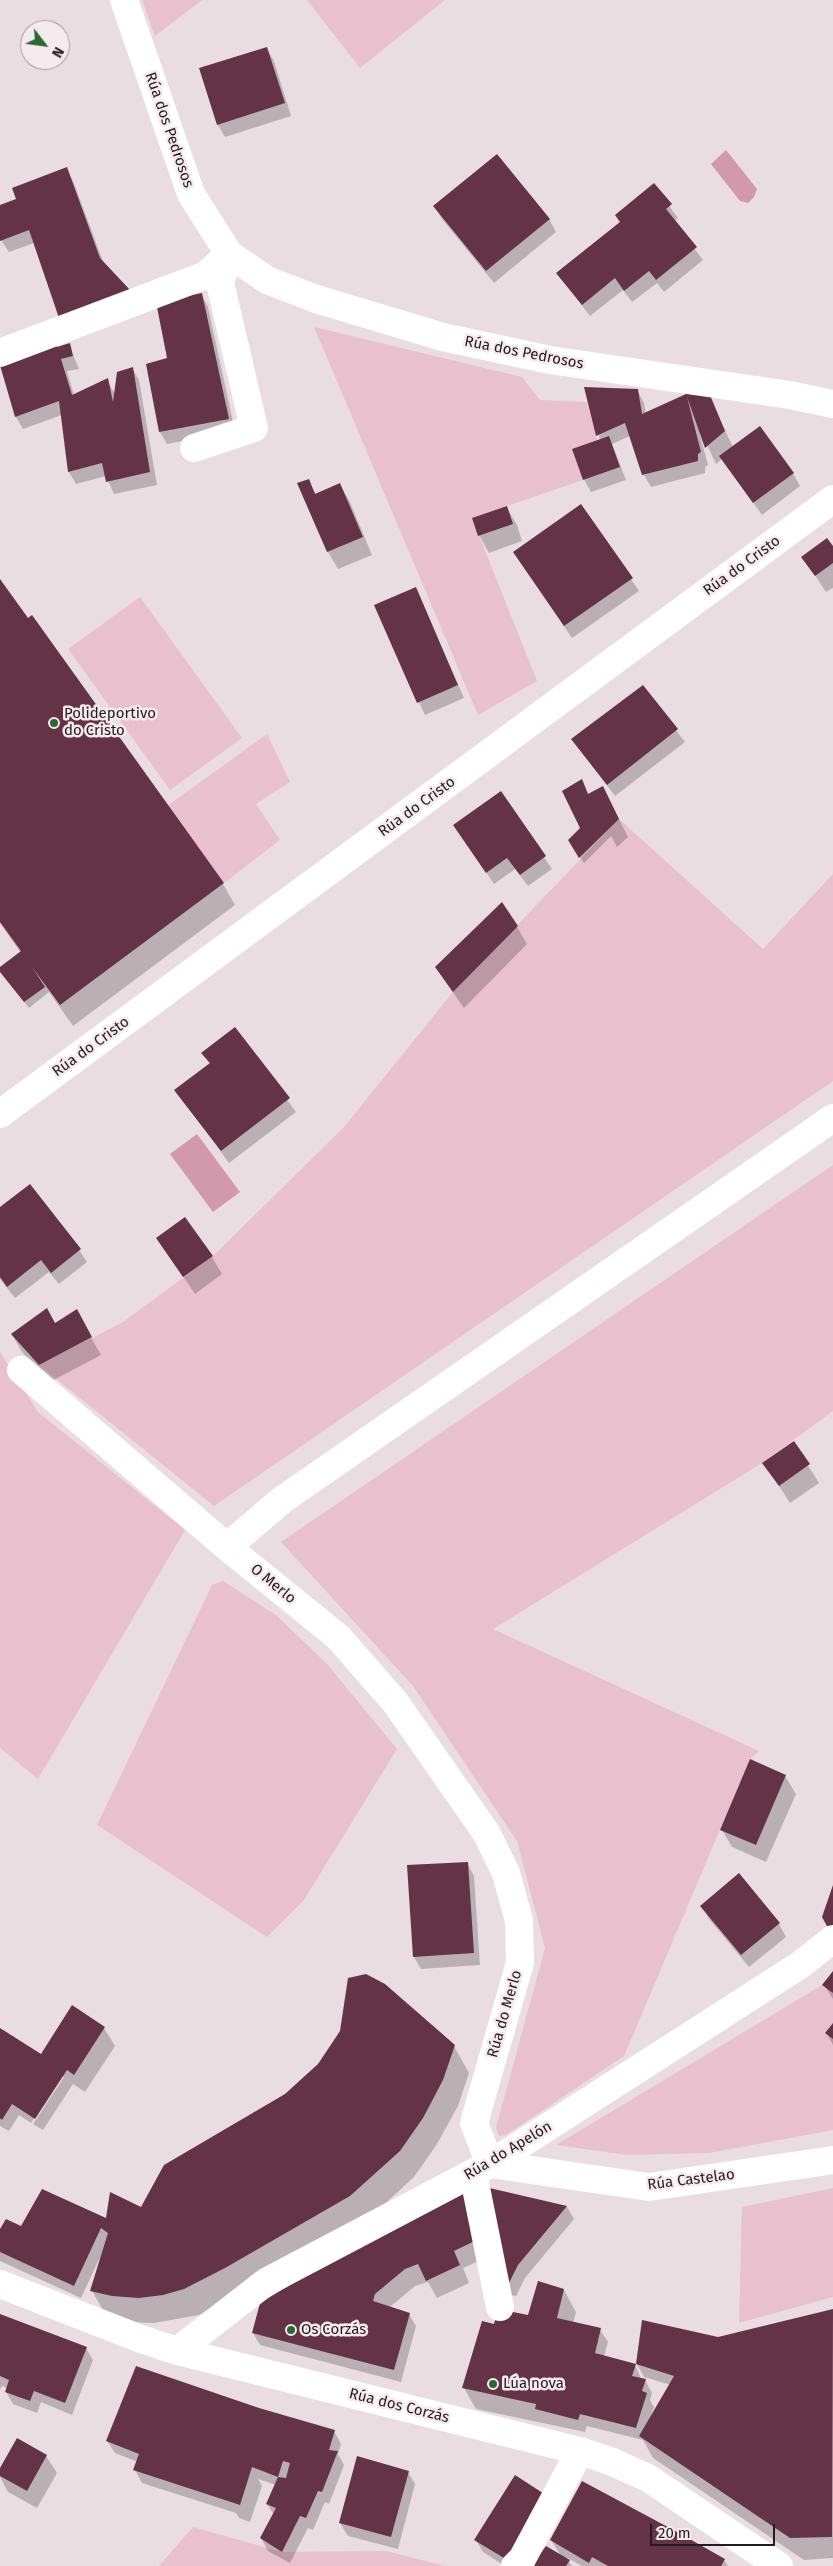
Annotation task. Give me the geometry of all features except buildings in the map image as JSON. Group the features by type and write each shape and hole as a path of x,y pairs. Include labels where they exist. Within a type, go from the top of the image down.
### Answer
{"street":[{"name":"Rúa dos Pedrosos","path":"124,0 191,194 229,254 267,280 316,299 443,337 550,360 790,395 833,404"},
{"path":"0,354 206,275 229,254"},
{"path":"194,448 254,428 220,283 229,254"},
{"name":"Rúa do Cristo","path":"0,1114 833,499"},
{"path":"227,1547 282,1500 833,1118"},
{"name":"O Merlo","path":"20,1370 227,1547 338,1637 395,1702 487,1834"},
{"name":"Rúa do Merlo","path":"487,1834 506,1872 520,1921 520,1963 474,2123 500,2307"},
{"name":"Rúa do Apelón","path":"177,2350 266,2282 481,2169 800,1965 833,1939"},
{"name":"Rúa Castelao","path":"481,2169 649,2187 833,2160"},
{"name":"Rúa dos Corzás","path":"0,2284 141,2340 580,2451 610,2461 648,2478 779,2566"},
{"path":"516,2566 522,2559 580,2451"}],"shaded area":[{"path":"142,0 202,0 155,36"},
{"path":"307,0 445,0 360,68"},
{"path":"726,150 757,189 754,197 748,203 740,201 711,164"},
{"path":"314,327 522,377 540,400 587,402 597,440 572,449 583,480 472,518 537,681 478,715"},
{"path":"140,597 242,738 170,790 68,649"},
{"path":"267,734 290,782 256,804 280,840 224,883 167,806"},
{"path":"619,819 763,949 833,874 833,1081 214,1506 39,1365 123,1322 213,1256 344,1127 453,992"},
{"path":"197,1134 240,1192 213,1212 170,1154"},
{"path":"833,1165 833,1411 762,1463 493,1629 759,1751 750,1759 624,2056 506,2135 499,2136 496,2128 545,1948 517,1841 413,1686 281,1542"},
{"path":"0,1352 38,1412 185,1530 38,1779 0,1748"},
{"path":"223,1581 276,1615 327,1664 397,1749 304,1900 267,1937 97,1825 212,1585"},
{"path":"822,1985 833,1993 833,2023 825,2033 833,2039 833,2130 709,2153 627,2155 556,2145"},
{"path":"833,2188 833,2297 739,2323 742,2207"},
{"path":"193,2527 282,2552 386,2551 445,2566 159,2566"}],"place":[{"name":"Polideportivo do Cristo","path":"54,723"},
{"name":"Os Corzás","path":"291,2330"},
{"name":"Lúa nova","path":"493,2384"}]}
